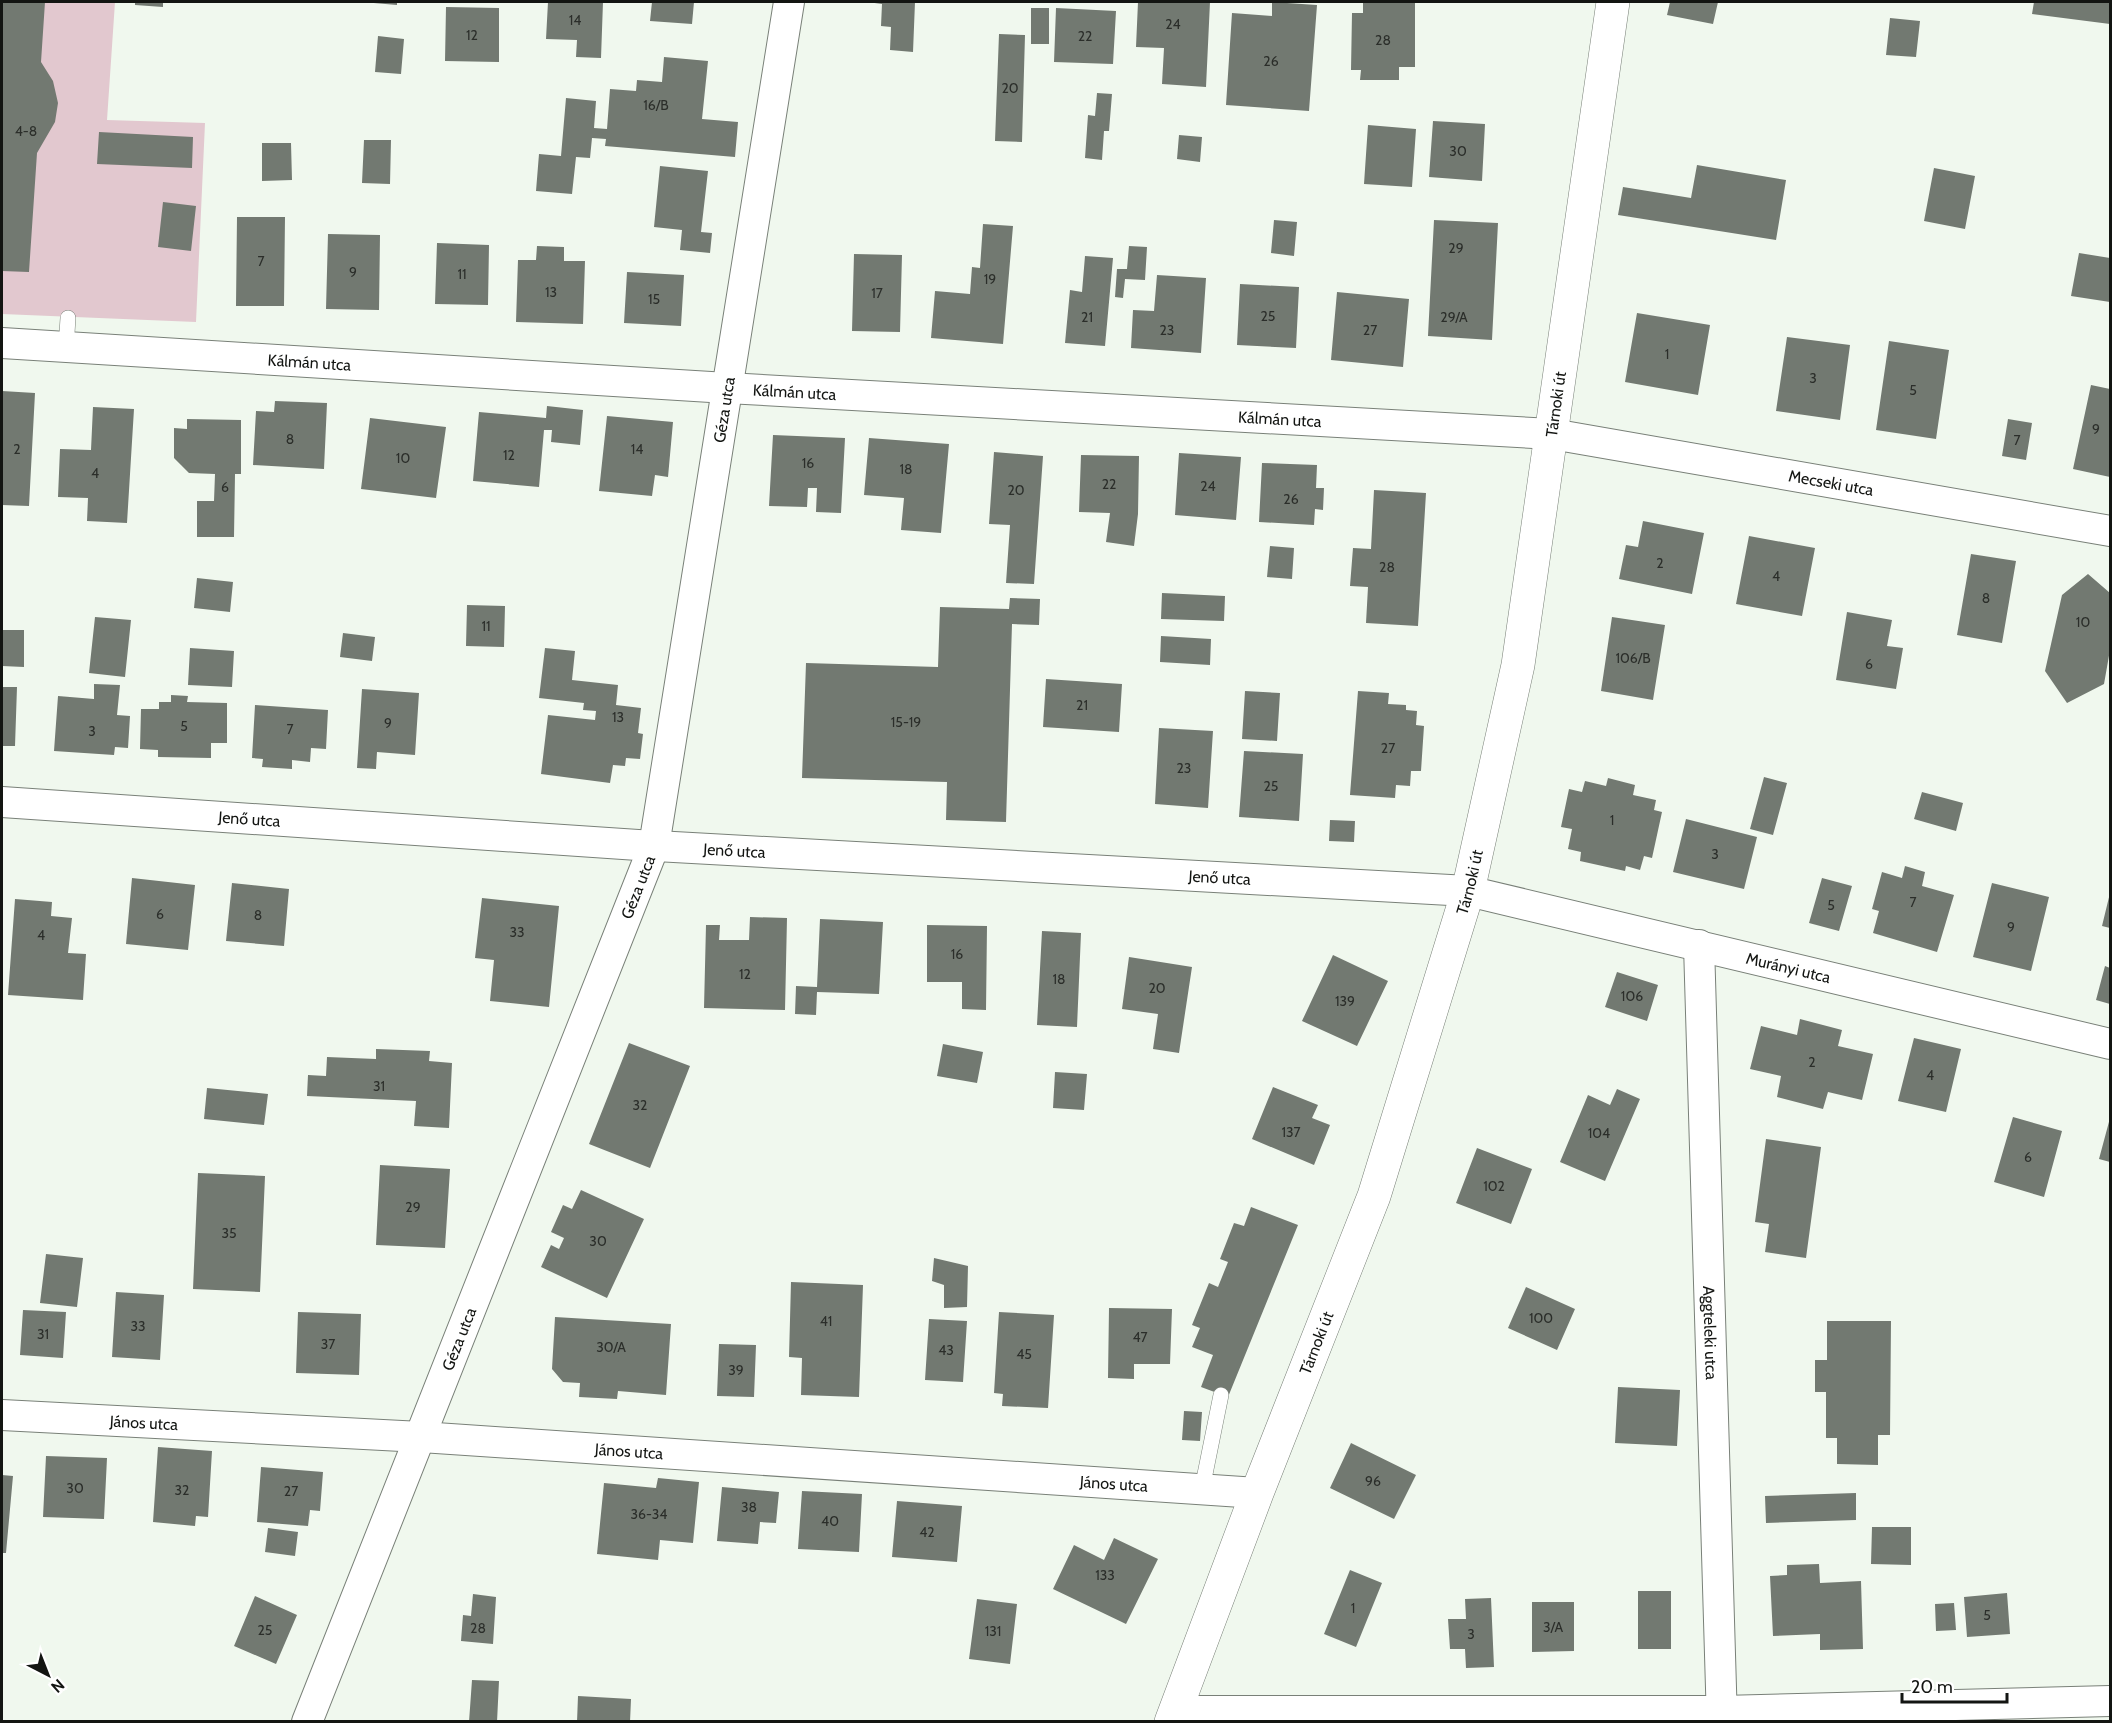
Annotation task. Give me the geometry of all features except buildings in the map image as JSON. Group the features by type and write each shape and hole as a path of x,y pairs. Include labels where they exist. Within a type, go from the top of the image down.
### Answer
{"street":[{"name":"Géza utca","path":"307,1722 654,846 789,2"},
{"name":"Tárnoki út","path":"1174,1716 1257,1493 1374,1196 1468,891 1518,665 1613,2"},
{"name":"Kálmán utca","path":"2,343 727,388 1552,434"},
{"name":"Mecseki utca","path":"1552,434 2110,531"},
{"name":"Jenő utca","path":"2,802 654,846 1468,891"},
{"name":"Murányi utca","path":"1468,891 2110,1044"},
{"name":"Aggteleki utca","path":"1699,945 1722,1716"},
{"name":"János utca","path":"2,1415 421,1437 1257,1493"},
{"path":"1174,1716 1722,1716 2110,1701"}],"lane":[{"path":"66,348 68,318"},
{"path":"1202,1489 1221,1395"}],"shaded area":[{"path":"2,2 115,2 107,120 205,123 196,322 2,314"}]}
